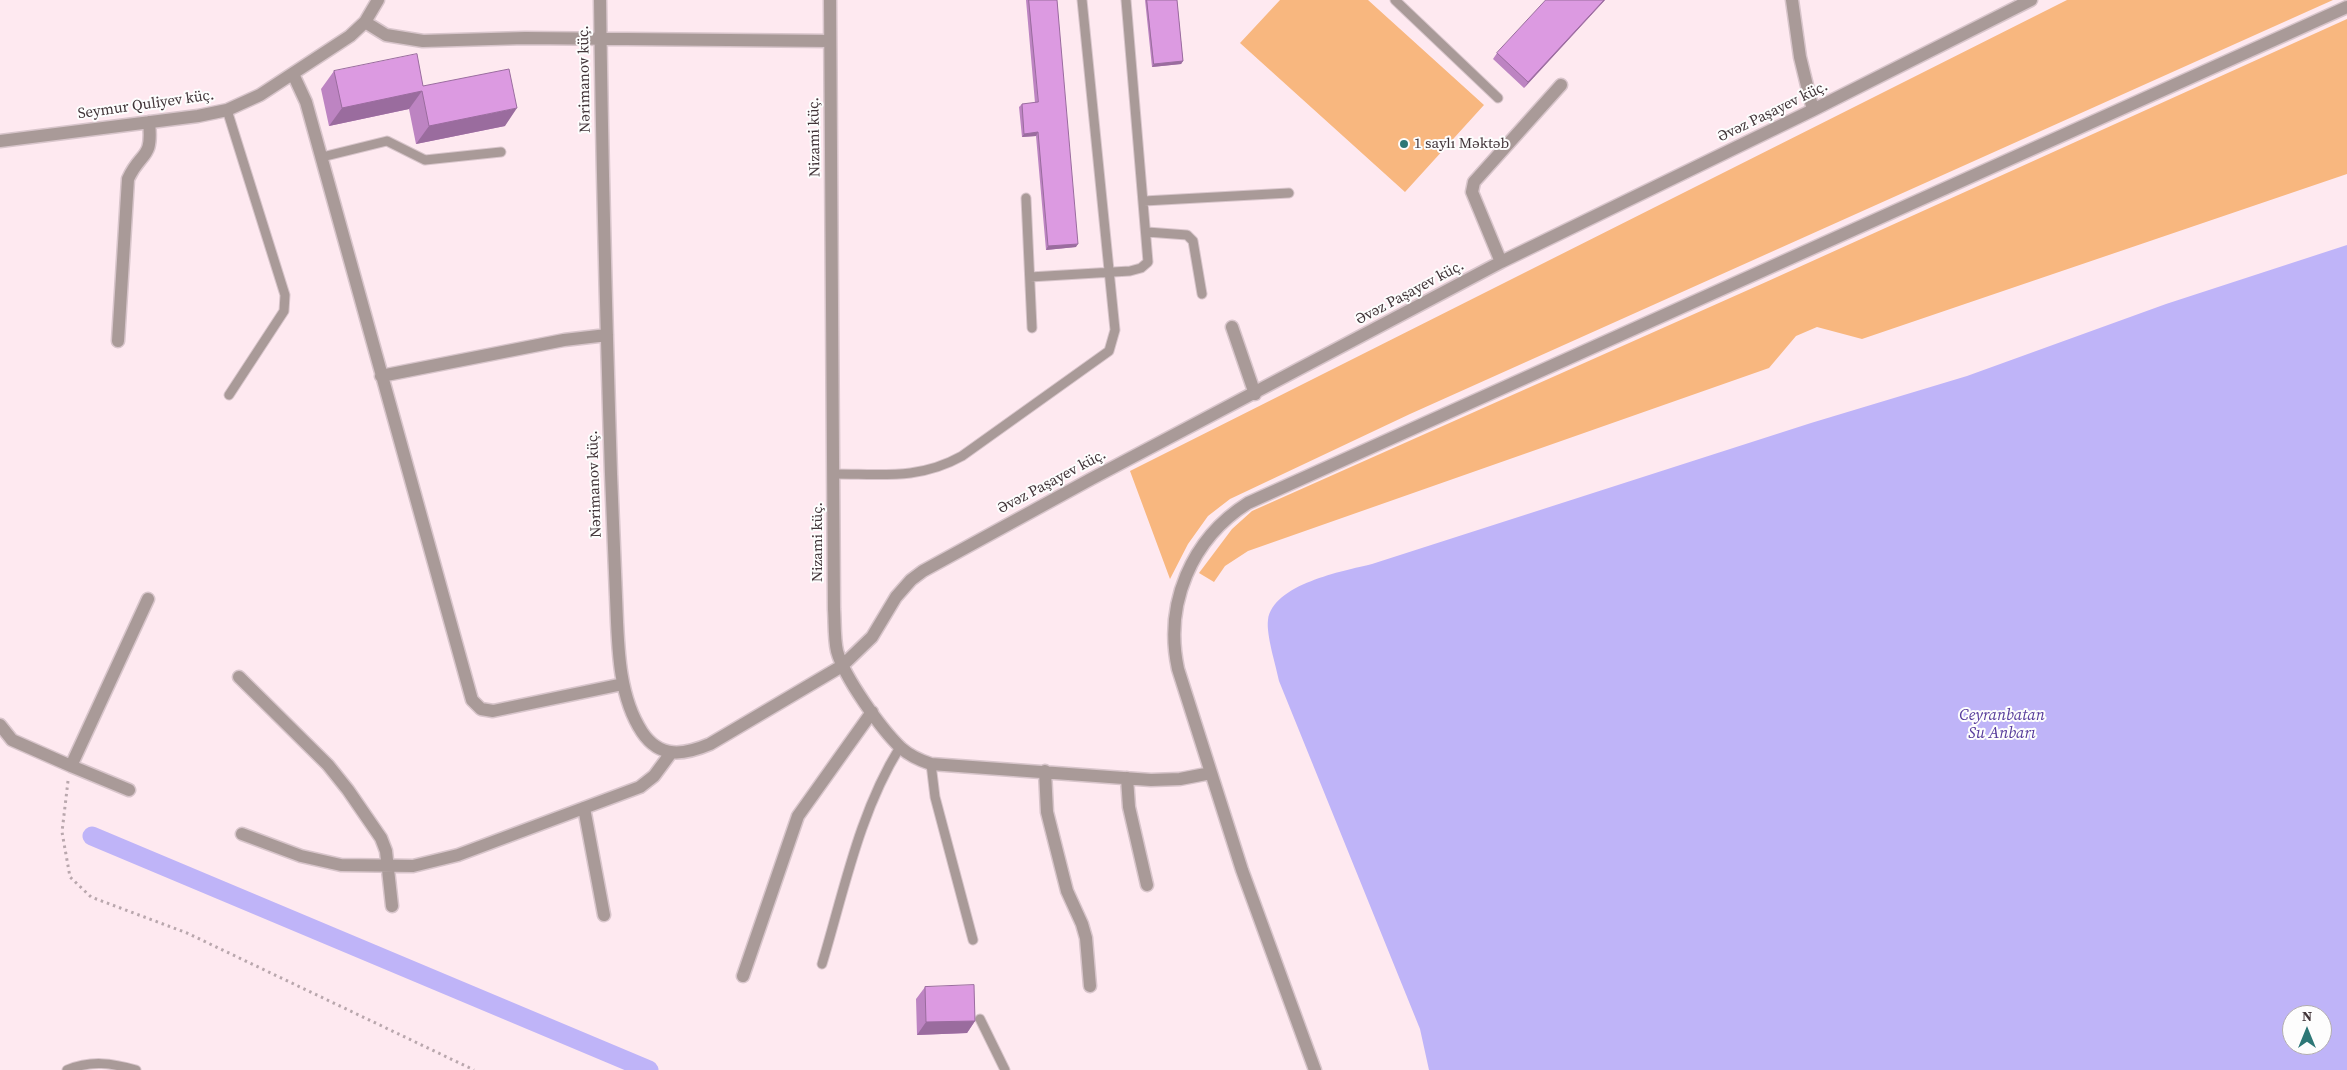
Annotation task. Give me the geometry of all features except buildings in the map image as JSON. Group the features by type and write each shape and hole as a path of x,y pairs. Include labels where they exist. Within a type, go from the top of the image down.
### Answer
{"street":[{"name":"Seymur Quliyev küç.","path":"0,141 198,116 228,110 260,95 350,36 365,22 378,0"},
{"name":"Nərimanov küç.","path":"600,0 614,560 623,684 628,706 642,733 654,746 671,753"},
{"name":"Nizami küç.","path":"830,0 835,474 834,609 837,650 842,666 872,712 900,747 914,758 931,764 1127,778 1180,779 1211,773"},
{"path":"1792,0 1800,57 1814,110"},
{"name":"Əvəz Paşayev küç.","path":"842,666 872,637 896,597 911,580 923,571 1091,479 1256,394 1501,262 1814,110 2031,0"},
{"path":"1316,1070 1242,870 1178,670 1173,631 1175,613 1187,572 1202,545 1230,514 1248,502 2347,6"},
{"path":"365,22 386,35 416,40 525,38 830,41"},
{"path":"292,74 306,102 322,157 472,700 481,709 493,711 623,684"},
{"path":"1501,262 1472,192 1474,182 1561,84"},
{"path":"118,341 128,179 133,168 149,151 151,141 150,122"},
{"path":"1232,327 1256,394"},
{"path":"381,376 564,340 607,335"},
{"path":"71,766 148,599"},
{"path":"242,834 301,856 341,865 412,866 458,855 640,787 654,776 671,753 689,753 710,744 842,666"},
{"path":"240,677 328,765 381,838 386,851 392,906"},
{"path":"742,976 798,816 872,712"},
{"path":"0,725 12,740 129,790"},
{"path":"1045,771 1047,812 1064,882 1086,938 1090,986"},
{"path":"1127,778 1129,807 1148,885"},
{"path":"584,808 604,915"}],"lane":[{"path":"835,474 914,474 945,466 1103,358 1109,351 1115,330 1082,0"},
{"path":"1030,277 1108,273 1141,268 1148,262 1147,232 1126,0"},
{"path":"1395,0 1498,98"},
{"path":"228,110 285,295 284,311 229,396"},
{"path":"322,157 387,141 425,160 501,152"},
{"path":"1144,201 1289,193"},
{"path":"1026,198 1032,328"},
{"path":"1147,232 1187,234 1193,241 1202,294"},
{"path":"822,964 871,801 900,747"},
{"path":"931,764 935,797 973,940"},
{"path":"980,1020 1005,1070"},
{"path":"67,1070 98,1063 117,1064 136,1070"}],"path":[{"path":"71,766 62,832 70,877 91,897 187,933 474,1070"}],"shaded area":[{"path":"1280,0 1368,0 1484,105 1405,192 1240,43"},
{"path":"2067,0 2333,0 1410,414 1230,499 1208,516 1188,544 1170,579 1130,471"},
{"path":"2347,19 2347,174 1862,339 1817,327 1796,336 1769,368 1248,551 1225,566 1214,582 1199,573 1232,529 1252,511 1766,282"}],"water":[{"name":"Ceyranbatan Su Anbarı","path":"2347,245 2347,1070 1429,1070 1420,1029 1279,681 1268,626 1268,620 1273,608 1282,597 1295,588 1328,575 1372,564 1811,423 1967,376 2166,304"}],"waterway":[{"path":"92,836 649,1070"}],"place":[{"name":"1 saylı Məktəb","path":"1404,144"}]}
